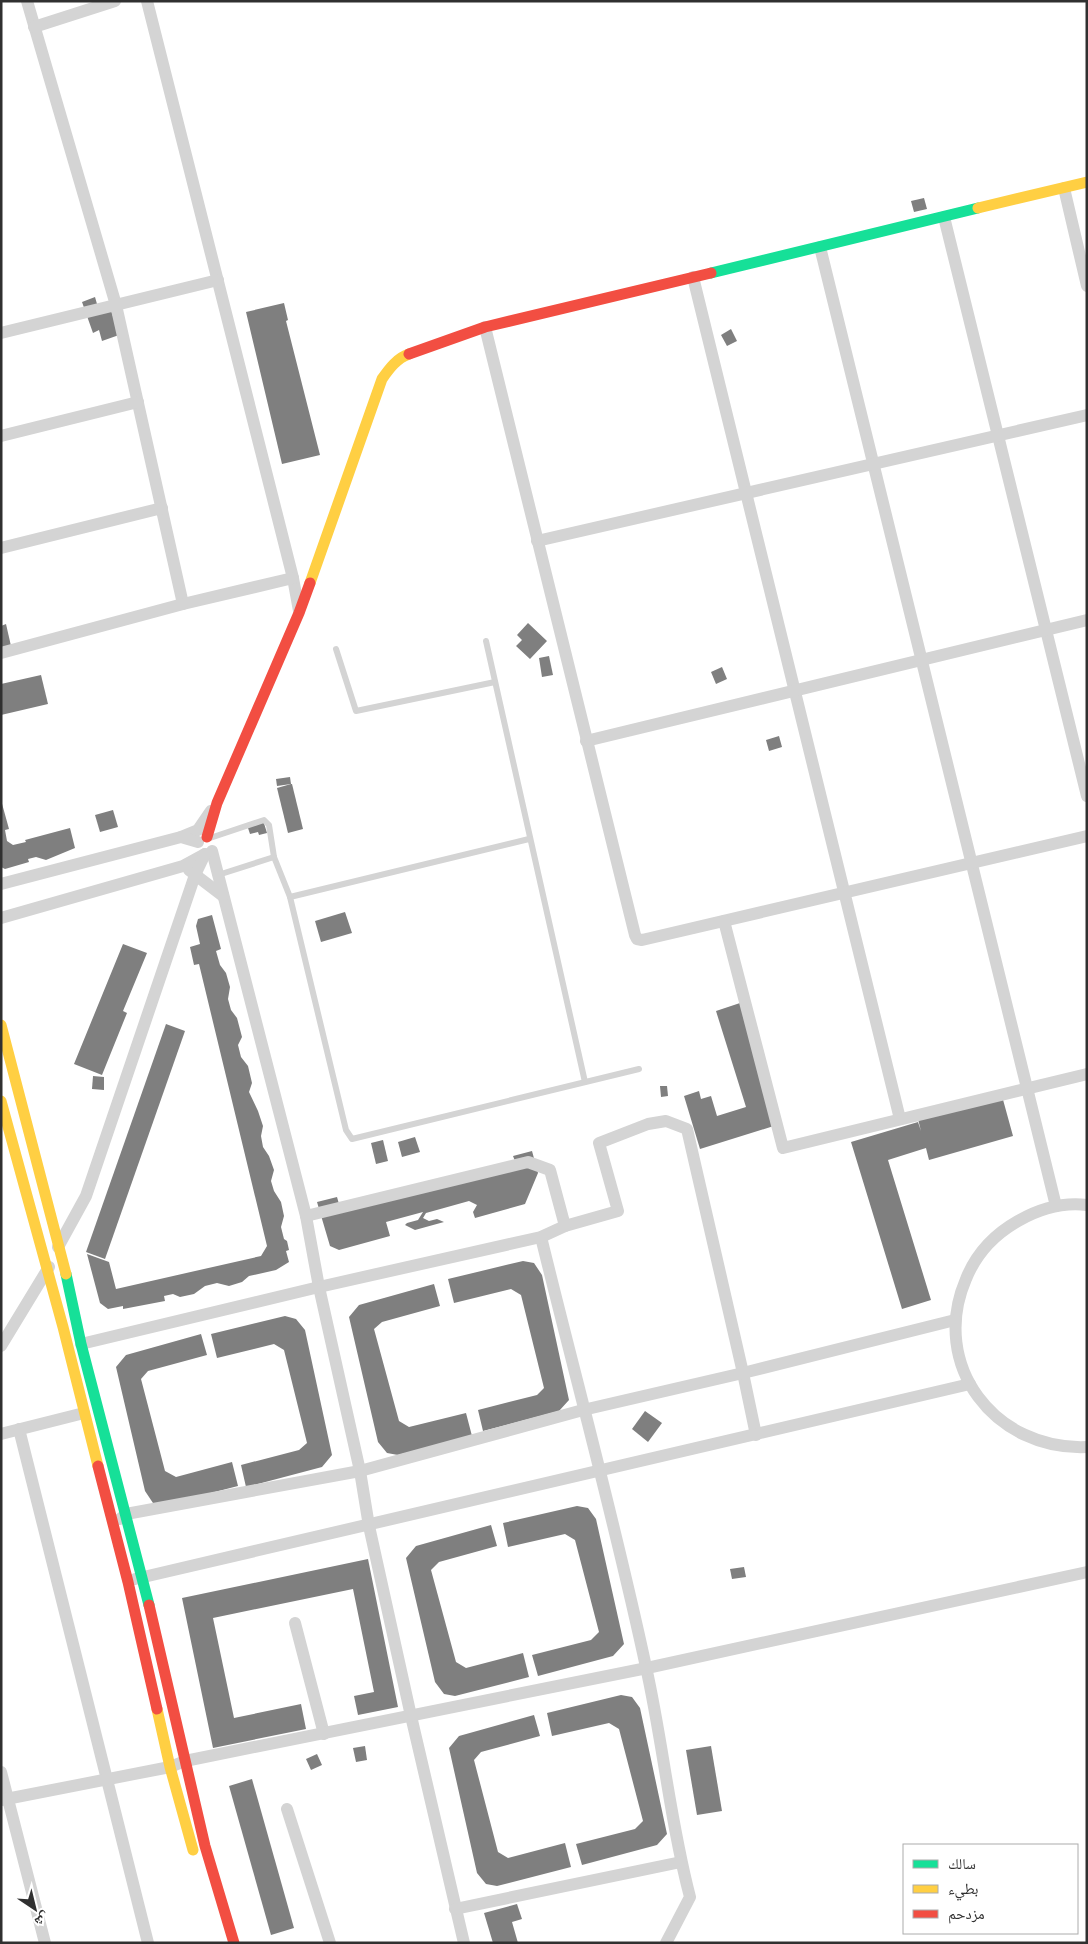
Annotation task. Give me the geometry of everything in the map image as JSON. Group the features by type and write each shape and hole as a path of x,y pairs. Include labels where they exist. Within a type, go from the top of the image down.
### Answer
{"main road":[{"path":"207,845 217,803 299,613 382,379 403,356 485,327 1087,182"},
{"path":"1,1025 60,1244 81,1344 142,1576 205,1846 234,1943"},
{"path":"1,1101 128,1582 170,1766 197,1862"}],"street":[{"path":"27,1 116,305 183,604"},
{"path":"34,27 115,1"},
{"path":"147,1 293,578 299,613"},
{"path":"1064,188 1087,286"},
{"path":"944,217 1087,796"},
{"path":"820,246 970,863 1056,1206"},
{"path":"693,277 900,1119"},
{"path":"1,333 218,280"},
{"path":"485,327 634,935 637,939 642,940 1087,836"},
{"path":"1,436 138,402"},
{"path":"538,541 1087,415"},
{"path":"1,548 162,508"},
{"path":"1,653 183,604 293,578"},
{"path":"586,741 1087,620"},
{"path":"1,884 181,837 198,830 217,803"},
{"path":"181,837 207,845"},
{"path":"1,918 182,866 207,845"},
{"path":"1,1346 47,1270 86,1196 207,845"},
{"path":"207,845 218,875 306,1216 360,1470 369,1526 464,1943"},
{"path":"182,866 196,874 223,896"},
{"path":"724,921 783,1148 1087,1074"},
{"path":"81,1344 541,1237 565,1226 618,1211 600,1143 648,1124 666,1121 687,1129 756,1435"},
{"path":"306,1216 528,1162 550,1170 565,1226"},
{"path":"1087,1205 1056,1206 1030,1214 1006,1227 986,1246 970,1268 960,1293 955,1320 958,1353 970,1384 983,1404 999,1420 1018,1433 1040,1442 1062,1447 1087,1448"},
{"path":"541,1237 647,1668 681,1862 690,1897 666,1943"},
{"path":"112,1524 126,1514 360,1470 583,1410 743,1373 955,1320"},
{"path":"128,1582 142,1576 369,1526 970,1384"},
{"path":"1,1434 84,1413"},
{"path":"19,1429 148,1943"},
{"path":"5,1800 170,1766 185,1761 647,1668 1087,1572"},
{"path":"296,1623 324,1734"},
{"path":"1,1772 5,1800 45,1943"},
{"path":"287,1809 330,1943"},
{"path":"455,1909 681,1862"}],"lane":[{"path":"486,640 529,839 585,1082"},
{"path":"336,650 356,711 495,682"},
{"path":"207,845 264,820 269,825 274,857 290,897 346,1130 352,1139 639,1069"},
{"path":"290,897 529,839"},
{"path":"218,875 274,857"}],"building":[{"path":"924,198 927,209 914,212 911,201"},
{"path":"95,297 99,311 110,307 119,335 102,341 99,330 93,333 82,302"},
{"path":"284,303 288,320 286,321 320,455 282,464 246,312"},
{"path":"731,329 737,341 727,346 721,335"},
{"path":"528,623 547,641 530,659 516,646 522,640 517,635"},
{"path":"6,624 11,646 1,648 1,626"},
{"path":"549,656 553,675 542,677 539,658"},
{"path":"722,667 727,679 716,684 711,672"},
{"path":"41,675 48,704 1,715 1,684"},
{"path":"779,736 782,747 769,751 766,740"},
{"path":"290,777 291,784 277,786 276,779"},
{"path":"292,784 303,829 288,833 277,788"},
{"path":"1,800 9,829 5,830 7,841 13,845 70,828 75,848 46,860 36,857 28,859 29,862 5,869 1,867"},
{"path":"113,810 118,827 100,832 95,815"},
{"path":"263,820 267,833 259,835 258,832 250,834 247,825"},
{"path":"345,912 352,933 321,942 315,921"},
{"path":"212,915 221,949 216,951 220,965 226,973 230,987 228,999 231,1010 237,1018 242,1037 238,1045 241,1057 248,1066 252,1083 249,1092 263,1126 261,1136 263,1147 269,1156 274,1170 271,1181 274,1191 281,1202 284,1216 281,1227 284,1239 287,1241 289,1250 286,1251 289,1262 276,1270 249,1276 242,1282 229,1286 217,1283 205,1286 194,1294 180,1297 173,1294 164,1296 165,1301 123,1309 123,1306 108,1309 100,1303 87,1254 109,1262 116,1289 261,1256 267,1246 199,964 194,965 190,947 200,944 196,926 198,919"},
{"path":"123,944 147,953 123,1011 127,1013 102,1075 74,1064"},
{"path":"743,1002 780,1124 700,1149 684,1096 699,1091 701,1099 711,1096 717,1116 746,1107 716,1011"},
{"path":"166,1024 185,1031 105,1259 86,1252"},
{"path":"93,1076 104,1077 104,1090 92,1089"},
{"path":"660,1086 667,1086 668,1096 661,1097"},
{"path":"1002,1096 1013,1136 929,1160 926,1148 888,1160 931,1300 902,1309 851,1142 918,1122 921,1131 918,1119"},
{"path":"415,1137 420,1152 402,1157 398,1142"},
{"path":"383,1140 388,1161 376,1164 371,1143"},
{"path":"532,1151 538,1173 525,1204 475,1218 473,1212 477,1205 469,1201 426,1213 423,1218 429,1221 437,1219 444,1222 415,1230 405,1225 418,1220 423,1212 386,1222 390,1236 339,1250 330,1246 317,1202 337,1197 339,1204 515,1161 513,1156"},
{"path":"523,1261 534,1263 542,1275 569,1400 559,1411 483,1431 478,1410 537,1395 544,1388 521,1295 511,1289 454,1303 448,1279"},
{"path":"434,1284 440,1306 382,1322 374,1329 399,1421 409,1427 466,1413 472,1436 398,1455 387,1453 378,1442 349,1317 359,1305"},
{"path":"285,1316 296,1319 305,1330 332,1455 322,1467 246,1487 241,1465 299,1450 307,1443 284,1350 274,1344 217,1358 211,1334"},
{"path":"201,1334 207,1355 148,1371 141,1379 165,1471 176,1477 232,1462 238,1486 164,1505 153,1503 145,1491 116,1367 126,1355"},
{"path":"645,1411 662,1423 648,1442 632,1429"},
{"path":"577,1506 588,1508 596,1519 624,1644 613,1656 538,1676 532,1655 591,1640 599,1632 575,1540 565,1534 508,1547 503,1523"},
{"path":"491,1525 497,1546 439,1562 431,1570 456,1662 466,1668 523,1653 529,1677 455,1696 444,1694 435,1682 406,1558 416,1546"},
{"path":"368,1559 398,1707 358,1715 354,1696 374,1692 353,1589 213,1618 234,1718 301,1704 306,1729 213,1748 182,1598"},
{"path":"744,1567 746,1577 732,1579 730,1569"},
{"path":"621,1695 632,1697 640,1708 667,1834 657,1845 582,1865 576,1844 635,1829 643,1821 619,1729 609,1723 552,1736 547,1713"},
{"path":"534,1715 540,1736 481,1752 474,1760 498,1852 508,1858 565,1843 571,1867 497,1886 486,1884 477,1873 449,1748 459,1736"},
{"path":"365,1746 367,1760 356,1762 353,1748"},
{"path":"711,1746 722,1811 697,1815 686,1750"},
{"path":"317,1754 322,1765 311,1770 306,1759"},
{"path":"252,1779 294,1928 271,1935 229,1786"},
{"path":"517,1904 522,1919 512,1922 518,1943 493,1943 484,1913"}],"traffic: fast":[{"path":"711,273 978,208"},
{"path":"66,1274 81,1344 149,1605"}],"traffic: slow":[{"path":"978,208 1087,182"},
{"path":"310,583 382,379 397,361 409,354"},
{"path":"1,1025 66,1274"},
{"path":"1,1101 63,1327 98,1466"},
{"path":"157,1709 170,1767 193,1850"}],"traffic: jam":[{"path":"409,354 485,327 711,273"},
{"path":"207,837 217,803 299,613 310,583"},
{"path":"98,1466 128,1582 157,1709"},
{"path":"149,1605 205,1846 234,1943"}]}
